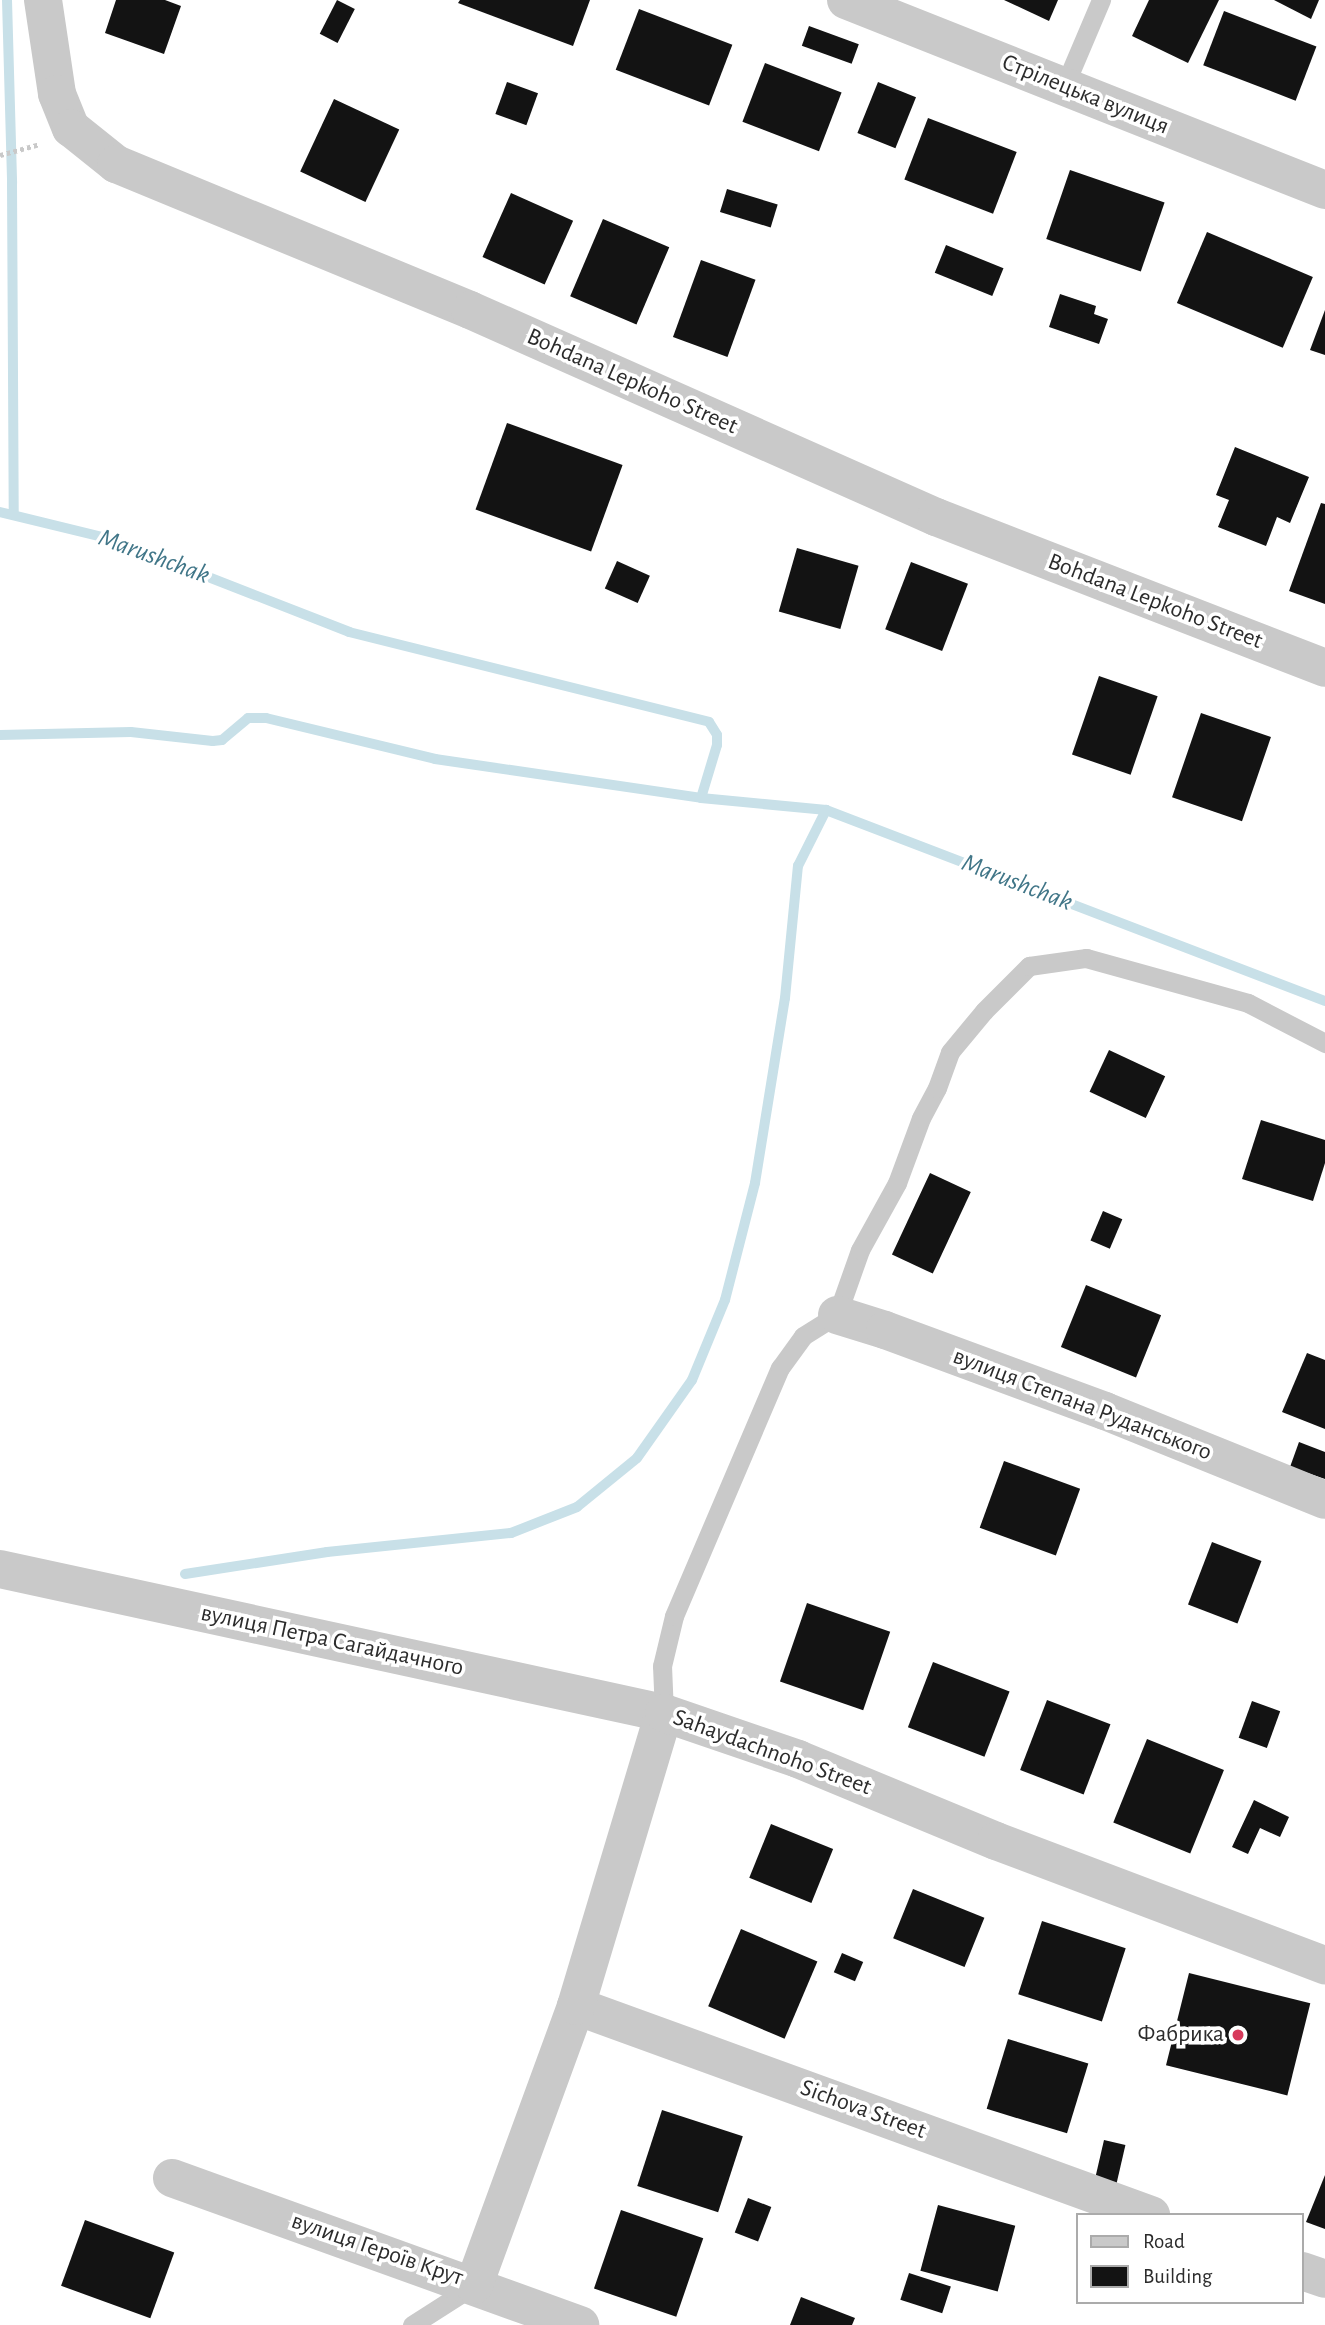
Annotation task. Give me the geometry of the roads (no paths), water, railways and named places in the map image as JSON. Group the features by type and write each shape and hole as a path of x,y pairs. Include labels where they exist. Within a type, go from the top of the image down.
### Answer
{"street":[{"name":"Bohdana Lepkoho Street","path":"44,0 57,94 71,128 116,164 470,310 936,517 1325,668"},
{"name":"Стрілецька вулиця","path":"846,0 1325,190"},
{"name":"вулиця Степана Руданського","path":"837,1315 1105,1411 1325,1500"},
{"name":"вулиця Петра Сагайдачного","path":"0,1569 664,1713"},
{"name":"Sahaydachnoho Street","path":"474,2285 576,2006 664,1713 798,1759 996,1841 1325,1965"},
{"name":"Sichova Street","path":"576,2006 1145,2213"},
{"name":"вулиця Героїв Крут","path":"172,2178 580,2325"},
{"path":"1304,2272 1325,2279"}],"lane":[{"path":"1064,87 1101,0"},
{"path":"664,1713 662,1666 674,1616 780,1368 803,1336 837,1315 860,1250 897,1183 920,1118 937,1088 950,1052 984,1011 1029,966 1086,958 1248,1003 1325,1043"},
{"path":"412,2325 474,2285"}],"waterway":[{"name":"Marushchak","path":"7,0 12,183 14,514"},
{"name":"Marushchak","path":"0,512 111,539 349,632 709,722 717,735 717,745 701,798"},
{"name":"Marushchak","path":"0,735 131,732 213,741 222,740 248,718 266,718 435,759 701,798 826,810 1325,1001"},
{"path":"185,1574 327,1552 511,1533 577,1507 637,1458 692,1380 725,1300 755,1183 785,998 798,866 826,810"}],"place":[{"name":"Фабрика","path":"1238,2035"}]}
